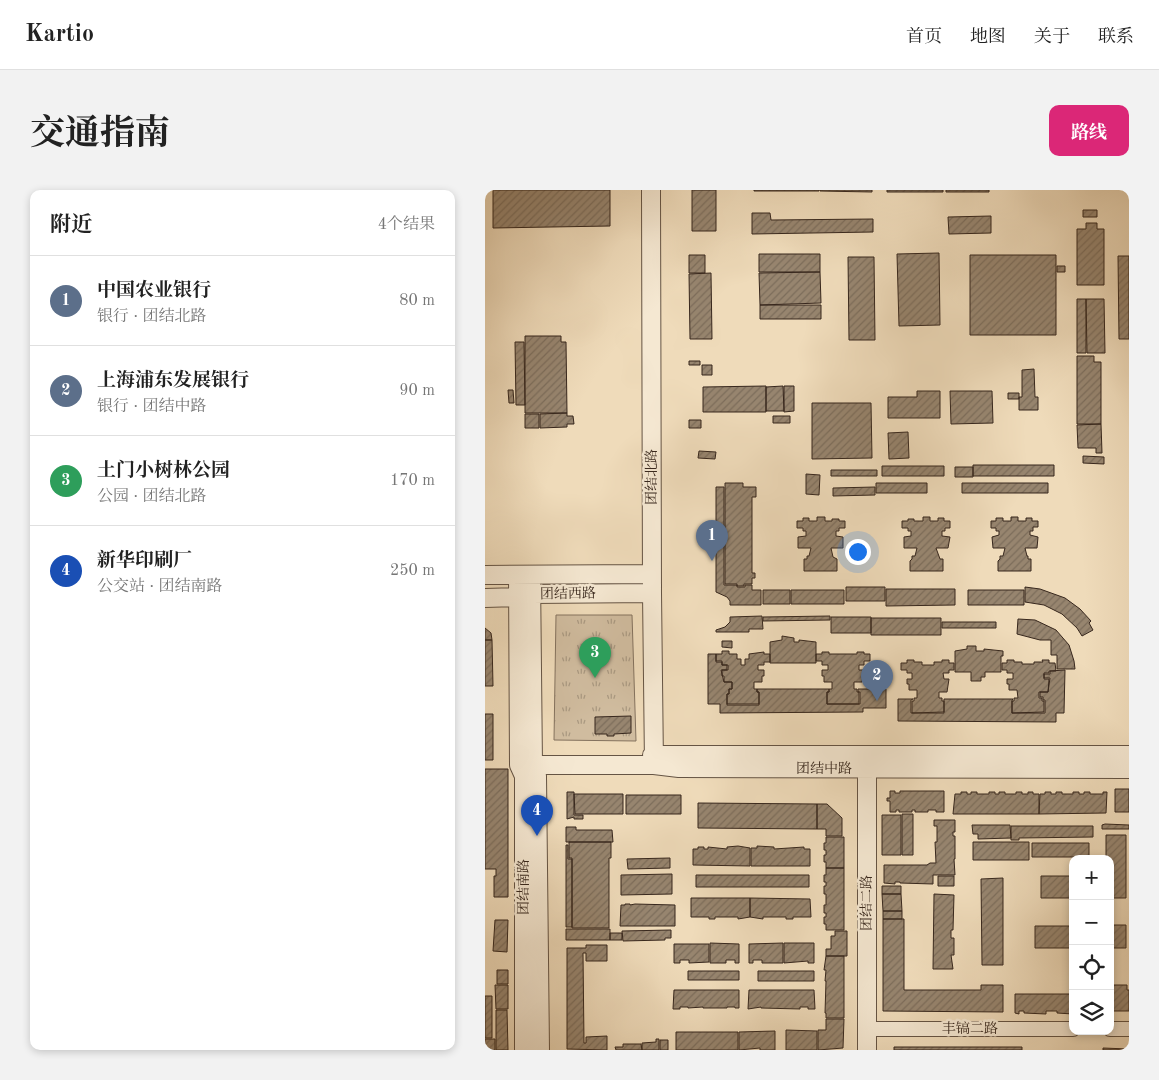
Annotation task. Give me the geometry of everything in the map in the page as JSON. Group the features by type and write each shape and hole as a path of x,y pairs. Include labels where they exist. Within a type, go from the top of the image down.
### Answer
{"street":[{"name":"团结北路","path":"651,190 652,593 655,760"},
{"name":"团结西路","path":"485,575 652,574"},
{"name":"团结南路","path":"524,1050 525,575"},
{"name":"团结西路","path":"485,598 525,595 652,593"},
{"name":"团结中路","path":"867,762 1129,755"},
{"name":"团结南路","path":"526,760 537,776 540,1050"},
{"name":"团结中路","path":"526,760 867,762 1129,769"},
{"name":"团结二路","path":"867,762 867,1050"},
{"name":"丰镐二路","path":"867,1028 1069,1028"},
{"path":"1114,1028 1129,1028"}],"green space":[{"path":"556,615 632,615 636,741 554,740"}],"building":[{"path":"493,190 610,190 610,226 493,228"},
{"path":"692,190 716,190 716,231 692,231"},
{"path":"819,190 819,191 754,191"},
{"path":"872,190 872,192 820,191"},
{"path":"887,190 943,190 943,192 887,192"},
{"path":"946,190 989,190 989,192 946,192"},
{"path":"1083,210 1097,210 1097,217 1083,217"},
{"path":"752,213 770,213 771,220 873,219 873,232 752,234"},
{"path":"991,216 991,233 949,234 948,217"},
{"path":"1086,223 1097,223 1097,229 1104,229 1104,285 1077,285 1077,229 1086,229"},
{"path":"939,253 940,325 899,326 897,254"},
{"path":"759,254 820,254 820,272 759,272"},
{"path":"689,255 705,255 705,273 689,273"},
{"path":"970,255 1056,255 1056,335 970,335"},
{"path":"1118,256 1129,256 1129,339 1119,339"},
{"path":"848,257 874,257 875,340 849,340"},
{"path":"1057,266 1065,266 1065,272 1057,272"},
{"path":"820,272 821,303 760,305 759,273"},
{"path":"711,273 712,339 690,339 689,274"},
{"path":"1077,299 1086,299 1086,353 1077,353"},
{"path":"1086,299 1104,299 1105,353 1087,353"},
{"path":"760,305 821,305 821,319 760,319"},
{"path":"525,336 561,336 561,342 566,342 567,413 525,413"},
{"path":"515,342 524,342 525,405 516,405"},
{"path":"1077,356 1094,356 1094,362 1101,362 1101,424 1077,424"},
{"path":"689,361 700,361 700,365 689,365"},
{"path":"702,365 712,365 712,375 702,375"},
{"path":"1034,369 1035,397 1038,397 1038,410 1019,410 1019,397 1022,397 1022,370"},
{"path":"766,386 766,412 703,412 703,387"},
{"path":"783,386 784,411 766,411 766,387"},
{"path":"784,386 794,386 794,411 784,412"},
{"path":"508,390 513,390 514,403 509,403"},
{"path":"917,391 940,391 940,418 888,418 888,397 917,397"},
{"path":"950,391 992,391 993,423 951,424"},
{"path":"1008,393 1019,393 1019,399 1008,399"},
{"path":"812,403 871,403 872,458 812,459"},
{"path":"567,413 567,416 573,416 574,424 567,424 567,427 540,428 540,414"},
{"path":"525,414 539,414 539,428 525,428"},
{"path":"773,416 790,416 790,423 773,423"},
{"path":"689,420 701,420 701,428 689,428"},
{"path":"1101,424 1102,453 1096,453 1096,448 1078,448 1077,425"},
{"path":"908,432 909,458 889,459 888,433"},
{"path":"699,451 716,452 715,459 698,458"},
{"path":"1083,456 1104,457 1104,464 1083,463"},
{"path":"973,465 1054,465 1054,476 973,476"},
{"path":"882,466 944,466 944,476 882,476"},
{"path":"955,467 973,467 973,477 955,477"},
{"path":"831,470 877,470 877,476 831,476"},
{"path":"806,474 820,475 819,495 806,494"},
{"path":"725,483 743,483 743,487 756,487 756,497 752,497 752,573 755,573 755,578 752,578 752,584 744,584 744,586 725,584"},
{"path":"876,483 927,483 927,493 876,493"},
{"path":"962,483 1048,483 1048,493 962,493"},
{"path":"716,487 724,487 724,585 745,587 745,585 752,585 752,590 761,590 761,605 730,605 727,597 716,592"},
{"path":"875,487 875,495 833,496 833,488"},
{"path":"817,517 825,517 825,521 839,519 839,521 845,521 845,528 839,528 839,531 836,531 836,536 843,537 843,548 831,548 833,557 837,559 837,571 804,571 804,559 807,559 807,556 809,556 811,548 798,548 798,537 806,536 806,531 803,531 803,528 797,528 797,521 809,518 809,521 817,521"},
{"path":"923,517 930,517 930,521 938,521 938,518 944,518 944,521 950,521 950,528 945,528 945,531 942,531 942,536 950,537 948,548 936,548 940,559 943,559 943,571 910,571 910,561 912,556 915,556 917,548 904,548 904,537 911,536 911,531 908,531 908,528 902,528 902,521 914,519 914,521 923,521"},
{"path":"1011,517 1018,517 1018,521 1026,521 1026,518 1032,518 1032,521 1038,521 1038,527 1033,527 1033,531 1030,531 1030,535 1038,537 1037,548 1025,548 1028,559 1031,559 1031,571 998,571 998,561 1000,556 1003,556 1005,548 993,548 992,537 999,535 999,531 996,531 996,528 991,528 991,521 996,521 996,518 1003,518 1003,521 1011,521"},
{"path":"846,587 885,587 885,601 846,601"},
{"path":"1025,587 1040,589 1065,598 1080,609 1091,621 1089,623 1093,630 1082,636 1077,628 1062,614 1044,605 1025,602"},
{"path":"886,589 955,589 955,605 886,606"},
{"path":"763,590 790,590 790,604 763,604"},
{"path":"791,590 844,590 844,604 791,604"},
{"path":"968,590 1024,590 1024,605 968,605"},
{"path":"762,616 763,629 749,629 749,632 716,632 716,630 725,627 730,622 730,617"},
{"path":"830,616 830,620 763,621 763,617"},
{"path":"831,617 871,617 871,633 831,633"},
{"path":"871,618 941,618 941,635 871,635"},
{"path":"1018,619 1035,620 1056,630 1069,645 1075,669 1057,669 1057,655 1051,655 1051,640 1040,640 1017,634"},
{"path":"942,622 996,622 996,628 942,628"},
{"path":"485,628 491,633 492,640 485,640"},
{"path":"782,636 794,638 794,642 799,642 799,640 816,642 816,663 770,663 770,642 782,640"},
{"path":"485,640 492,640 493,686 485,686"},
{"path":"722,641 732,641 732,648 722,647"},
{"path":"967,646 976,646 976,651 984,651 984,649 1003,651 1003,656 1001,656 1001,672 985,672 985,677 981,677 981,681 971,681 971,672 955,672 955,651 967,649"},
{"path":"722,651 729,651 729,654 737,654 737,659 741,659 741,665 745,665 745,659 749,659 749,654 764,652 764,654 770,654 770,662 758,665 758,670 764,670 762,682 754,682 754,689 757,689 757,692 759,692 759,704 727,704 727,694 729,694 729,689 732,689 732,682 724,682 724,676 722,676 722,670 728,670 728,665 722,665 722,661 716,661 716,654 722,654"},
{"path":"822,652 829,652 829,654 857,654 857,652 864,652 864,654 870,654 870,661 864,661 864,665 859,665 859,670 864,670 862,682 854,682 854,689 857,689 857,692 859,692 859,704 827,704 827,692 829,692 829,689 832,689 832,682 824,682 824,676 822,676 822,670 828,670 828,665 822,665 822,661 816,661 816,654 822,654"},
{"path":"708,654 716,654 716,662 722,662 722,665 727,665 727,670 721,670 724,682 732,682 732,689 729,689 729,694 727,694 727,705 759,705 759,692 757,692 757,689 829,689 829,692 827,692 827,704 860,704 860,692 858,692 858,689 886,689 886,708 863,708 863,712 720,713 720,704 708,704"},
{"path":"907,660 922,662 922,665 934,665 934,662 942,662 942,660 949,660 949,663 954,663 954,670 949,670 949,673 943,673 944,679 949,679 947,692 939,692 939,698 942,698 942,701 944,701 944,712 912,713 912,701 914,701 914,698 917,698 917,690 909,690 909,684 907,684 907,679 912,679 912,673 907,673 907,670 901,670 901,663 907,663"},
{"path":"1007,660 1022,662 1022,664 1034,664 1034,662 1043,662 1042,660 1049,660 1049,663 1055,663 1056,671 1044,673 1044,679 1049,679 1048,692 1039,692 1039,698 1042,698 1042,701 1044,701 1044,712 1012,713 1012,701 1014,701 1014,698 1018,698 1017,690 1009,690 1009,684 1007,684 1007,679 1013,679 1013,673 1007,673 1007,670 1002,670 1002,663 1007,663"},
{"path":"1065,670 1064,713 1056,713 1056,722 898,721 898,699 913,699 911,700 911,713 944,713 944,699 1013,699 1012,713 1045,713 1045,700 1043,700 1043,697 1040,697 1040,692 1048,692 1050,678 1044,678 1044,674 1050,674 1050,671"},
{"path":"485,714 493,714 493,760 485,760"},
{"path":"631,716 631,733 614,734 614,736 595,734 595,717"},
{"path":"485,769 508,769 508,897 494,897 496,869 485,869"},
{"path":"1115,789 1129,789 1129,812 1115,812"},
{"path":"890,791 900,793 900,791 944,791 944,812 928,810 928,812 915,812 915,810 912,810 912,812 899,812 899,810 896,810 896,812 890,812 890,801 887,801 887,798 890,798"},
{"path":"567,792 574,792 574,815 583,815 583,819 574,819 574,817 567,819"},
{"path":"961,792 967,792 967,794 971,794 971,792 989,794 989,792 995,792 995,794 999,794 999,792 1005,792 1005,794 1016,794 1016,792 1022,792 1022,794 1028,794 1028,792 1033,792 1033,794 1039,794 1039,814 953,814 955,794 961,794"},
{"path":"1045,792 1051,792 1051,794 1056,794 1056,792 1073,794 1073,792 1079,792 1079,794 1084,794 1084,792 1090,792 1090,794 1103,794 1103,792 1107,792 1106,813 1039,814 1040,794 1045,794"},
{"path":"574,794 623,794 623,814 575,814"},
{"path":"626,795 681,795 681,814 626,814"},
{"path":"698,803 817,804 817,829 698,828"},
{"path":"817,804 827,804 842,818 842,836 826,836 826,829 817,829"},
{"path":"902,814 913,814 913,855 902,855"},
{"path":"882,815 901,815 901,855 882,855"},
{"path":"934,820 955,820 953,836 955,836 955,875 933,875 933,884 884,883 884,865 927,865 936,863 935,842 937,842 937,826 934,826"},
{"path":"972,825 1010,825 1011,838 978,839 978,834 973,834"},
{"path":"1102,825 1129,825 1129,829 1102,829"},
{"path":"1011,826 1093,826 1093,837 1019,838 1019,840 1011,840"},
{"path":"566,827 576,827 576,830 612,830 613,842 566,842"},
{"path":"1106,835 1126,835 1126,898 1114,898 1114,855 1106,855"},
{"path":"826,837 844,837 844,868 826,868 826,862 824,862 826,850 824,850 824,843 826,843"},
{"path":"569,842 611,842 611,858 609,858 609,928 572,928 572,858 569,858"},
{"path":"973,842 1029,842 1029,860 973,860"},
{"path":"1032,843 1089,843 1089,855 1032,857"},
{"path":"566,845 568,845 568,859 572,859 572,927 566,927"},
{"path":"757,846 774,847 774,849 804,847 804,849 810,849 810,866 751,866 751,848 757,848"},
{"path":"704,847 704,849 708,849 708,847 727,849 727,847 750,848 750,866 693,865 693,849"},
{"path":"670,858 670,868 628,869 627,859"},
{"path":"826,868 844,868 844,930 826,930 826,924 824,924 824,917 826,917 824,905 826,905 826,894 824,894 824,886 826,886 826,882 824,882 824,875 826,875"},
{"path":"672,874 672,894 621,895 621,875"},
{"path":"696,875 809,875 809,887 696,887"},
{"path":"938,876 954,876 954,886 938,886"},
{"path":"1041,876 1069,876 1069,898 1041,898"},
{"path":"1003,878 1003,965 982,965 981,879"},
{"path":"882,886 901,886 901,894 882,894"},
{"path":"882,894 901,894 902,911 883,911"},
{"path":"934,894 954,895 953,930 951,930 951,938 954,938 954,955 951,955 953,969 933,969"},
{"path":"691,898 750,898 750,917 738,919 738,917 715,917 715,919 709,919 709,917 691,917"},
{"path":"750,898 810,899 811,917 786,919 786,917 763,917 763,919 750,917"},
{"path":"621,905 675,905 675,926 620,926"},
{"path":"883,911 902,911 902,919 883,919"},
{"path":"883,919 904,919 904,990 981,990 981,985 1003,985 1003,1012 883,1011"},
{"path":"495,920 508,920 507,952 493,951"},
{"path":"1114,925 1126,925 1126,948 1114,948"},
{"path":"1035,926 1069,926 1069,948 1035,948"},
{"path":"566,929 610,929 610,940 566,940"},
{"path":"671,930 671,938 665,938 665,940 623,941 622,931"},
{"path":"835,931 847,931 847,956 826,956 826,949 831,949 831,936 835,936"},
{"path":"610,933 622,933 622,940 610,940"},
{"path":"710,943 739,944 739,963 735,963 735,960 726,960 726,963 710,963"},
{"path":"783,943 783,963 762,963 762,960 753,960 753,963 749,963 749,944"},
{"path":"784,943 814,943 814,963 808,963 808,961 784,963"},
{"path":"674,944 709,944 709,962 689,963 689,960 680,960 680,963 674,963"},
{"path":"586,945 607,945 607,961 586,961 586,953 583,953 584,1043 586,1043 586,1037 607,1036 607,1050 567,1049 567,948 586,948"},
{"path":"826,956 844,956 844,1018 826,1018 826,970 824,970"},
{"path":"497,970 508,970 508,984 497,984"},
{"path":"688,971 739,971 739,980 688,980"},
{"path":"758,971 814,971 814,981 758,981"},
{"path":"495,985 508,985 508,1009 496,1009"},
{"path":"1114,985 1127,985 1127,990 1129,990 1129,1011 1114,1011"},
{"path":"674,990 739,990 739,1008 680,1007 680,1009 673,1009"},
{"path":"749,990 814,990 815,1009 808,1009 808,1007 800,1007 800,1009 761,1007 748,1009"},
{"path":"1015,994 1069,994 1069,1014 1057,1013 1057,1011 1046,1011 1046,1014 1024,1013 1024,1011 1019,1011 1019,1014 1015,1013"},
{"path":"485,996 492,996 492,1038 485,1038"},
{"path":"496,1010 507,1010 508,1050 496,1050"},
{"path":"826,1019 844,1019 843,1048 818,1050 818,1030 826,1030"},
{"path":"786,1030 817,1031 817,1050 786,1050"},
{"path":"775,1031 775,1050 760,1050 760,1048 739,1050 739,1032"},
{"path":"676,1032 738,1032 738,1050 676,1050"},
{"path":"485,1039 495,1039 495,1050 485,1050"},
{"path":"656,1039 659,1039 659,1050 642,1050 642,1043 656,1042"},
{"path":"660,1040 668,1040 668,1050 660,1050"},
{"path":"623,1044 641,1044 642,1050 616,1050 615,1047 623,1047"},
{"path":"894,1047 1022,1047 1022,1050 894,1050"},
{"path":"1103,1048 1128,1049 1128,1050 1103,1050"}],"place":[{"name":"中国农业银行","path":"712,561"},
{"name":"土门小树林公园","path":"595,678"},
{"name":"上海浦东发展银行","path":"877,701"},
{"name":"新华印刷厂","path":"537,836"}]}
